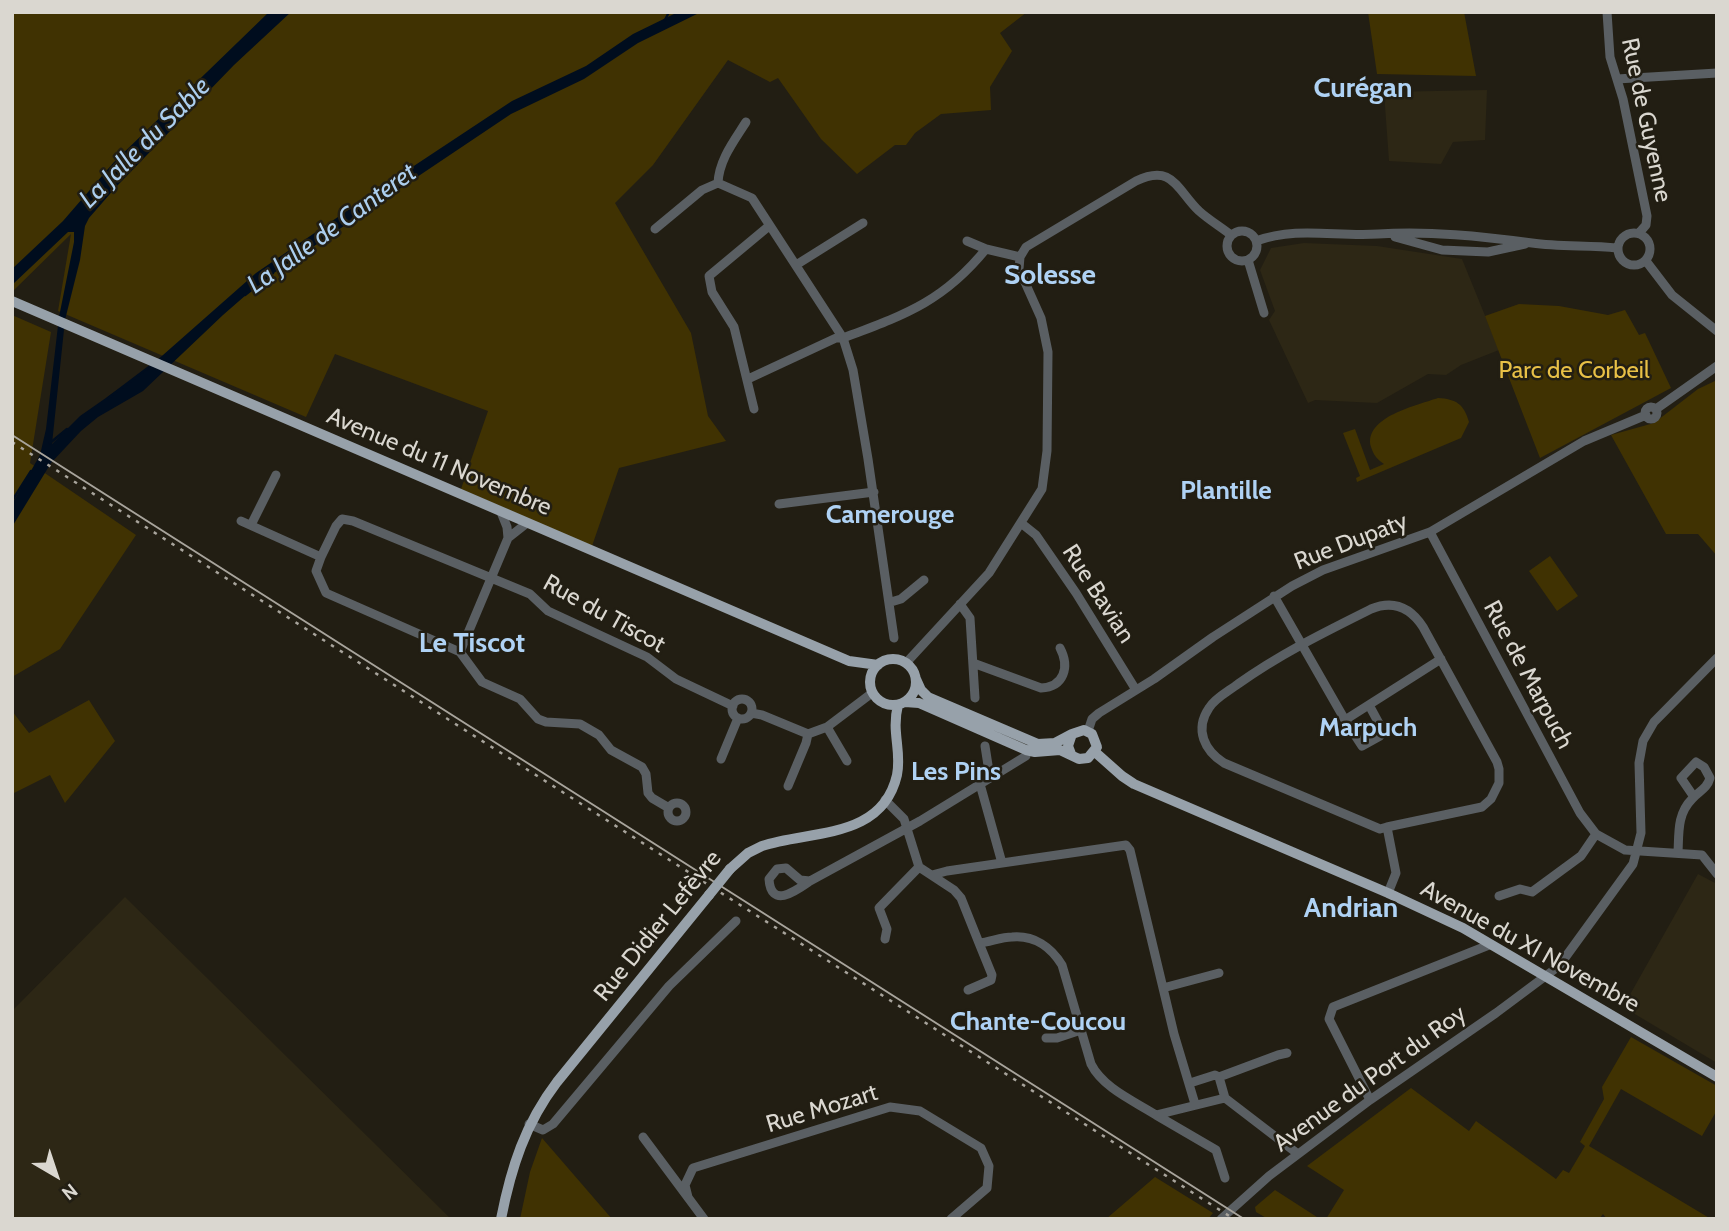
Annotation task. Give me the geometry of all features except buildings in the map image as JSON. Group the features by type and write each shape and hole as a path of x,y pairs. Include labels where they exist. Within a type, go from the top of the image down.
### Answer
{"main road":[{"name":"Avenue du 11 Novembre","path":"12,301 849,661 878,665"},
{"path":"892,659 906,663 928,697 1038,744 1055,743 1079,730 1088,731 1097,742 1095,752 1083,759 1060,750 1026,750 919,703 884,704 872,693 870,681 873,670 892,659"},
{"name":"Avenue du 11 Novembre","path":"849,661 870,681"},
{"path":"902,704 914,694 916,679"},
{"name":"Rue Didier Lefèvre","path":"501,1219 516,1157 529,1125 557,1082 730,869 748,853 762,846 858,824 874,813 885,800 897,775 898,760 894,733 884,704"},
{"name":"Rue Didier Lefèvre","path":"894,733 902,704"},
{"path":"1071,754 1068,742 1072,734"},
{"name":"Avenue du XI Novembre","path":"1095,752 1134,784 1463,928 1717,1077"}],"street":[{"name":"Rue de Guyenne","path":"1607,12 1609,48 1623,99 1647,216 1646,225 1639,233"},
{"path":"1617,79 1717,73"},
{"path":"718,183 718,172 726,154 746,122"},
{"path":"906,663 989,573 1037,500 1045,475 1048,377 1045,332 1019,269 1020,257 1031,242 1136,181 1152,175 1163,175 1172,180 1201,212 1231,235"},
{"path":"655,229 702,190 718,183 752,198 842,338 853,370 874,492 886,592 891,602 894,638"},
{"path":"796,265 863,223"},
{"path":"754,409 733,327 712,292 709,276 769,226"},
{"path":"1231,235 1245,231 1256,241"},
{"path":"1256,241 1289,232 1430,233 1618,248"},
{"path":"1429,249 1427,236 1430,233"},
{"path":"1639,233 1650,245 1649,256 1641,264 1630,265 1621,259 1618,248 1625,236 1639,233"},
{"path":"1380,234 1405,239 1429,249 1479,252 1532,243"},
{"path":"1231,235 1227,244 1228,253 1234,260 1248,260 1255,254 1256,241"},
{"path":"1479,252 1484,245 1481,235"},
{"path":"967,241 986,249 1020,257"},
{"path":"748,379 836,338 888,321 932,300 972,266 986,249"},
{"path":"1248,260 1264,313"},
{"path":"1646,261 1672,295 1717,331"},
{"name":"Rue Dupaty","path":"1088,731 1094,716 1136,691 1274,596 1323,570 1430,532 1584,441 1646,415 1648,408 1656,409 1717,366"},
{"path":"251,525 276,475"},
{"path":"779,504 874,492"},
{"path":"501,512 508,527 509,538"},
{"name":"Rue du Tiscot","path":"321,557 342,519 530,594 548,611 647,657 676,679 733,706 737,700 744,699 750,703 751,713 808,734"},
{"path":"242,521 321,557 316,571 326,593 460,652 482,682 520,699 538,719 580,724 599,735 611,750 642,767 646,774 648,793 652,799 669,808"},
{"path":"460,652 509,538 527,523"},
{"name":"Rue Bavian","path":"1021,523 1037,535 1136,691"},
{"name":"Rue de Marpuch","path":"1430,532 1580,813 1596,834 1625,850 1702,855 1717,874"},
{"path":"891,602 901,599 924,580"},
{"path":"1274,596 1362,746 1380,736 1382,729 1368,705"},
{"path":"960,604 970,618 975,698"},
{"path":"1388,604 1409,610 1418,618 1441,659 1499,769 1499,783 1491,799 1482,807 1380,829 1224,764 1205,747 1202,724 1208,709 1217,700 1270,661 1371,609 1388,604"},
{"path":"973,663 1041,688 1048,688 1056,683 1065,669 1067,661 1060,648"},
{"path":"1345,720 1441,659"},
{"name":"Avenue du Port du Roy","path":"1221,1219 1298,1154 1370,1100 1546,978 1559,966 1633,864 1641,833 1639,763 1643,741 1654,722 1717,659"},
{"path":"788,786 808,734 827,727 872,693"},
{"path":"733,706 733,713 738,718 745,718 751,713"},
{"path":"721,759 738,718"},
{"path":"827,727 847,761"},
{"path":"985,746 990,778"},
{"path":"810,881 906,828 1026,756"},
{"path":"980,785 1002,863"},
{"path":"1678,853 1680,816 1694,797"},
{"path":"885,800 895,808 906,828 919,867 954,890 961,898 992,975 991,980 968,990"},
{"path":"1387,827 1396,873 1388,893"},
{"path":"1499,896 1520,889 1532,892 1581,856 1596,834"},
{"path":"932,876 947,871 1126,845 1130,850 1174,1034 1195,1104"},
{"path":"885,939 887,929 879,908 919,867"},
{"path":"529,1125 543,1130 553,1124 669,986 736,921"},
{"path":"979,943 1012,936 1028,938 1054,952 1062,965 1096,1074 1156,1115 1216,1150 1224,1178"},
{"path":"1370,1100 1329,1019 1333,1007 1489,945"},
{"path":"1163,988 1219,973"},
{"path":"1046,1038 1057,1038 1081,1030"},
{"path":"1190,1083 1215,1075 1219,1077 1287,1053"},
{"path":"1219,1077 1225,1098 1298,1154"},
{"path":"1156,1115 1173,1113 1195,1104 1225,1098"},
{"name":"Rue Mozart","path":"688,1197 685,1185 694,1168 890,1107 920,1111 981,1148 989,1166 987,1188 951,1219"},
{"path":"643,1137 704,1219"}],"shaded area":[{"path":"1487,90 1485,140 1453,142 1441,164 1389,161 1384,92"},
{"path":"1304,243 1377,246 1462,259 1499,350 1461,365 1446,375 1428,374 1377,403 1315,400 1308,403 1269,320 1275,311 1260,270 1271,248"},
{"path":"1698,874 1717,884 1717,1063 1623,1007"},
{"path":"125,897 451,1219 12,1219 12,1011"}],"green space":[{"path":"12,12 1027,12 1000,33 1012,51 990,87 991,110 941,114 915,133 906,145 895,145 857,174 821,139 778,78 770,82 728,60 653,165 615,203 691,333 708,416 726,441 619,468 592,546 461,489 488,411 335,354 306,417 58,311 71,234 12,292"},
{"path":"1368,12 1464,12 1476,76 1377,74"},
{"name":"Parc de Corbeil","path":"1519,304 1559,306 1608,315 1625,310 1639,335 1645,333 1671,388 1540,458 1485,316"},
{"path":"12,315 51,332 30,463 136,535 60,649 12,677"},
{"path":"1717,380 1717,556 1698,534 1666,534 1611,435 1654,423 1698,389"},
{"path":"1438,398 1454,401 1465,411 1469,422 1461,438 1357,482 1356,478 1360,476 1343,433 1355,429 1370,470 1384,464 1376,457 1371,447 1375,428 1394,414"},
{"path":"1550,556 1578,596 1557,611 1529,571"},
{"path":"89,700 115,741 65,803 50,775 12,794 12,711 29,733"},
{"path":"1631,1037 1717,1086 1717,1110 1702,1136 1621,1089 1589,1146 1711,1219 1607,1219 1603,1214 1599,1219 1326,1219 1344,1190 1307,1166 1411,1088 1469,1131 1476,1121 1556,1179 1563,1170 1569,1173 1585,1146 1580,1142 1604,1099 1602,1087"},
{"path":"542,1138 612,1219 520,1219 530,1172"},
{"path":"1155,1177 1213,1213 1208,1219 1106,1219"},
{"path":"1275,1190 1320,1219 1268,1219 1256,1212 1255,1207"}],"water":[{"name":"La Jalle du Sable","path":"269,12 291,12 234,65 89,218 65,320 52,444 80,416 146,370 256,273 373,193 512,101 586,66 633,34 678,12 701,12 638,43 584,79 511,114 262,281 143,391 98,417 81,431 51,463 12,527 12,504 40,455 46,429 59,317 74,232 68,232 12,285 12,269 63,221 114,162"}],"waterway":[{"path":"665,20 669,12"},
{"name":"La Jalle de Canteret","path":"245,295 273,273"},
{"name":"La Jalle de Canteret","path":"108,398 153,364"},
{"name":"La Jalle de Canteret","path":"50,443 67,429"},
{"name":"La Jalle de Canteret","path":"12,501 31,471"}],"tram line":[{"path":"12,435 1244,1219"}],"railway":[{"path":"12,442 1234,1219"}],"district":[{"name":"Curégan","path":"1363,89"},
{"name":"Solesse","path":"1050,276"},
{"name":"Plantille","path":"1226,491"},
{"name":"Camerouge","path":"890,515"},
{"name":"Le Tiscot","path":"472,644"},
{"name":"Marpuch","path":"1368,728"},
{"name":"Les Pins","path":"956,772"},
{"name":"Andrian","path":"1351,909"},
{"name":"Chante-Coucou","path":"1038,1022"}]}
